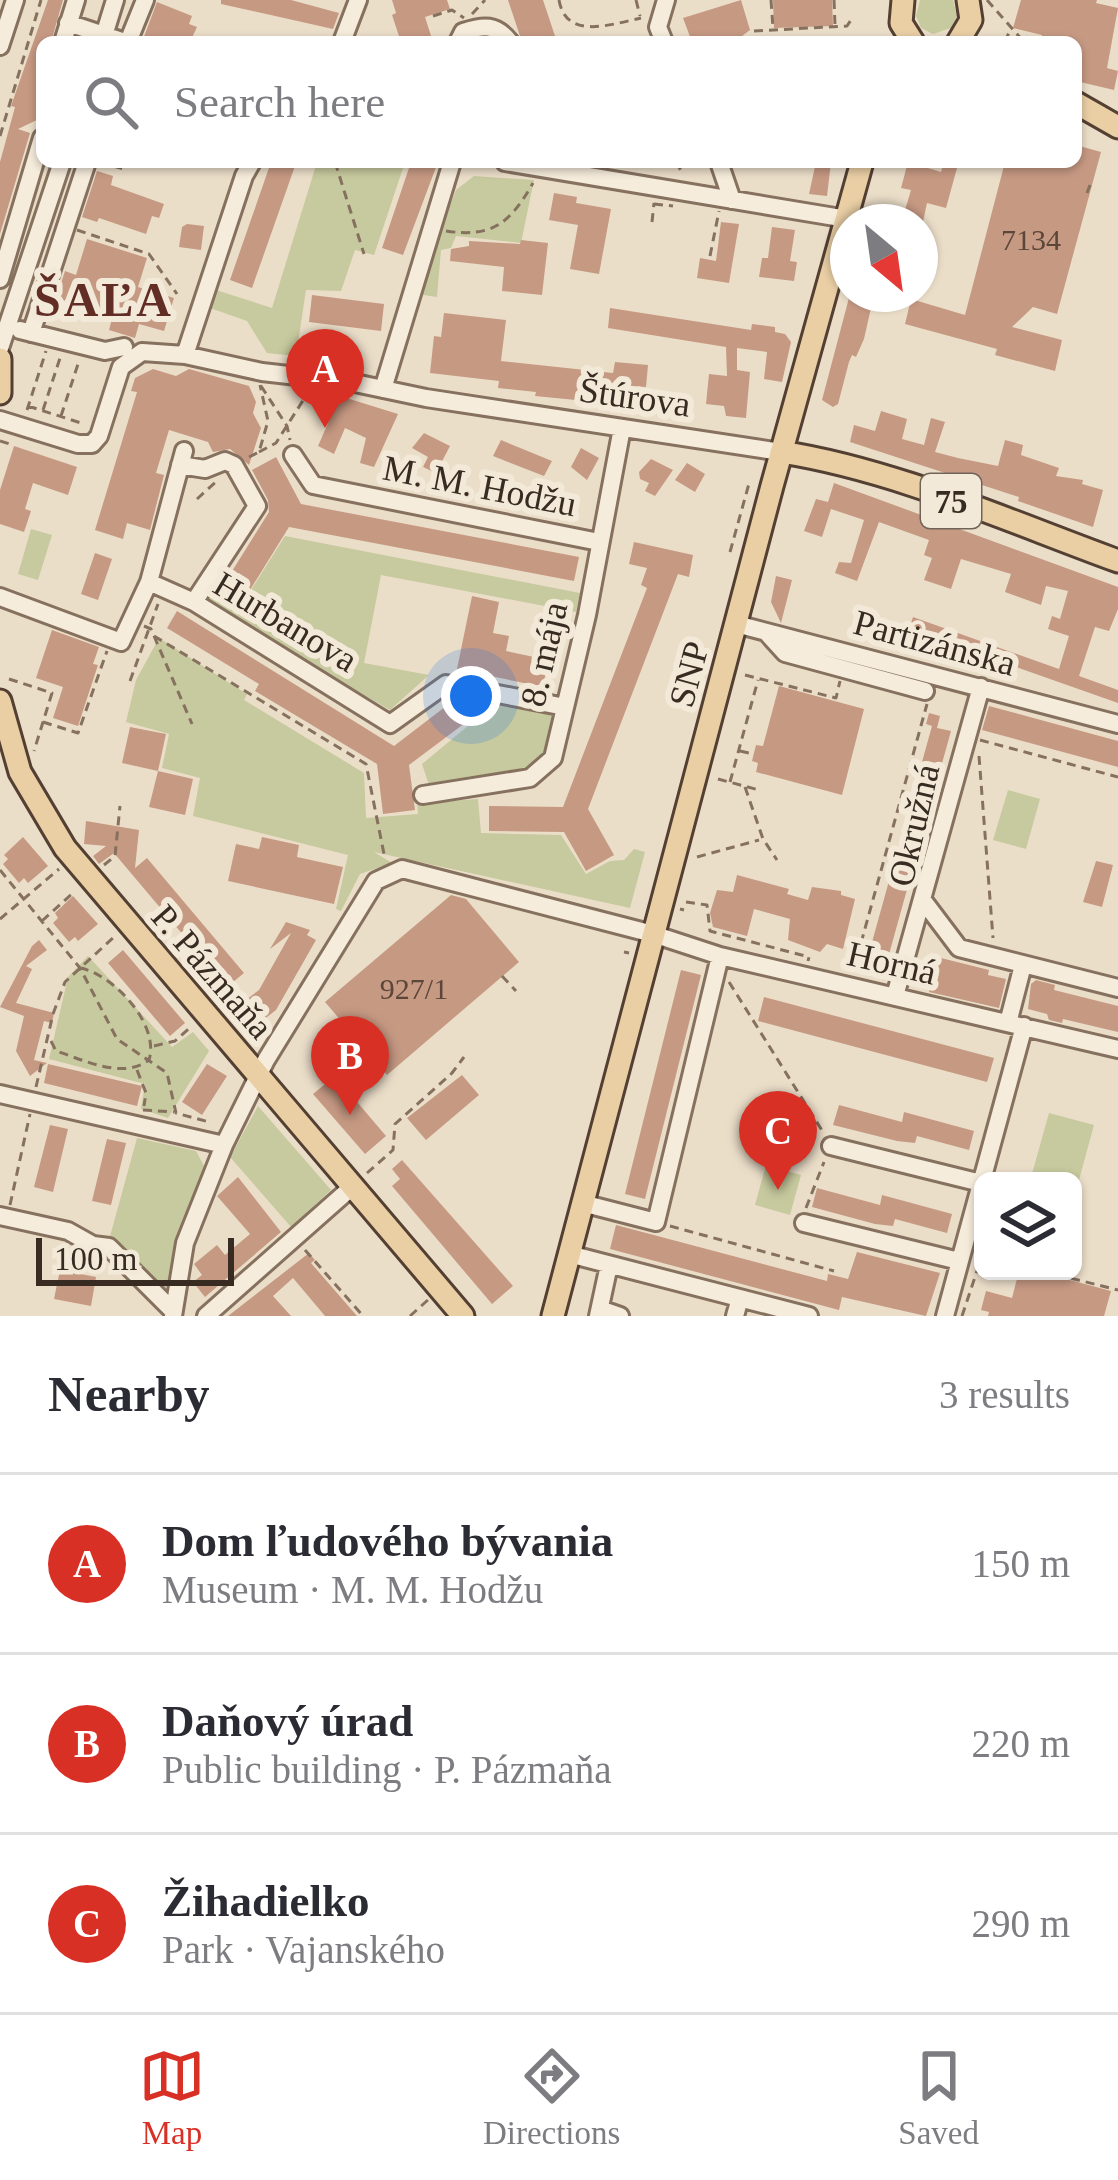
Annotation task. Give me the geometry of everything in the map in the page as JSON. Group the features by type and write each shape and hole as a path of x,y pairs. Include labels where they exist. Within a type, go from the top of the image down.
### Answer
{"main road":[{"path":"903,0 901,23 910,36"},
{"path":"962,36 971,20 968,0"},
{"path":"1082,107 1118,128"},
{"name":"SNP","path":"851,204 860,168"},
{"name":"SNP","path":"553,1311 582,1204 634,954 653,934 830,279"},
{"path":"0,394 1,359"},
{"name":"Štúrova","path":"781,452 824,458 917,488 1118,561"},
{"name":"P. Pázmaňa","path":"4,690 20,772 65,848 258,1075 357,1183 463,1316"}],"street":[{"path":"0,46 15,0"},
{"path":"64,36 76,0"},
{"path":"104,36 115,0"},
{"path":"129,36 145,0"},
{"path":"344,36 358,0"},
{"path":"662,36 658,27 666,0"},
{"path":"68,22 97,36"},
{"path":"465,30 482,25 500,29 505,36"},
{"path":"0,279 36,159"},
{"path":"20,330 39,230 60,168"},
{"path":"1,359 20,330 85,168"},
{"path":"184,356 250,168"},
{"path":"383,388 450,168"},
{"path":"720,168 727,200"},
{"path":"583,169 830,216"},
{"path":"17,222 63,232"},
{"name":"Štúrova","path":"20,330 105,351 184,356 781,452"},
{"path":"0,420 92,444 99,436 127,352"},
{"name":"8. mája","path":"423,795 530,778 553,758 587,615 622,428"},
{"name":"M. M. Hodžu","path":"293,455 313,484 599,542"},
{"path":"0,597 121,642 148,582 182,458 205,469 225,461 234,465 257,506 194,602"},
{"name":"Hurbanova","path":"148,582 194,602 390,724 446,685 566,706"},
{"name":"Partizánska","path":"736,624 846,661 981,687 1118,724"},
{"path":"846,661 929,688"},
{"name":"Okružná","path":"981,687 972,738 922,899 958,948 1118,988"},
{"name":"Horná","path":"173,1314 185,1244 258,1075 376,880 402,869 720,956 1118,1049"},
{"path":"895,996 922,899"},
{"path":"629,928 634,954"},
{"path":"582,1204 656,1222 720,956"},
{"path":"983,1172 1016,1024 1023,965"},
{"path":"0,1094 224,1145"},
{"path":"831,1146 974,1181"},
{"path":"206,1316 357,1183"},
{"path":"945,1316 974,1208"},
{"path":"4,1216 68,1231 93,1245 109,1247 173,1314"},
{"path":"804,1222 959,1262"},
{"path":"569,1254 737,1307 809,1316"},
{"path":"609,1264 599,1313 620,1316"}],"path":[{"path":"0,136 41,0"},
{"path":"434,16 452,10 465,30 485,0"},
{"path":"559,0 569,21 588,28 641,18 635,0"},
{"path":"771,0 773,30"},
{"path":"834,0 835,27"},
{"path":"987,0 1018,36"},
{"path":"754,31 847,26 851,20"},
{"path":"1008,36 1011,28"},
{"path":"337,168 364,254"},
{"path":"446,231 474,235 507,222 538,176"},
{"path":"1088,193 1090,185"},
{"path":"710,256 727,200"},
{"path":"63,232 149,254 177,294"},
{"path":"24,420 58,340"},
{"path":"43,410 58,340"},
{"path":"61,416 84,346"},
{"path":"259,452 268,421 260,384 287,426 293,455"},
{"path":"197,499 234,465 276,443 310,390"},
{"path":"28,406 84,424"},
{"path":"0,441 10,443"},
{"path":"730,552 750,480"},
{"path":"130,681 159,600"},
{"path":"131,620 151,629 193,724"},
{"path":"154,636 366,764 384,854"},
{"path":"43,722 78,734 108,650 121,642"},
{"path":"745,675 836,698 846,661"},
{"path":"730,782 758,678"},
{"path":"849,986 929,688"},
{"path":"4,690 52,693 34,751 25,754"},
{"path":"995,958 972,738 1118,777"},
{"path":"739,750 754,754"},
{"path":"718,779 758,790"},
{"path":"746,787 763,839 777,860"},
{"path":"98,870 115,856 120,806"},
{"path":"698,857 763,839"},
{"path":"0,919 58,869"},
{"path":"0,870 80,968 116,1040 167,1073 176,1113 209,1123"},
{"path":"42,921 76,890"},
{"path":"686,902 707,905 710,931 809,956 804,975"},
{"path":"4,1216 65,982 120,932"},
{"path":"50,1039 56,1051 99,1065 136,1068 149,1060 154,1046 151,1034 105,977 80,968"},
{"path":"502,976 516,991"},
{"path":"725,976 831,1146 804,1222"},
{"path":"154,1046 175,1041 198,1021"},
{"path":"357,1183 393,1150 395,1124 464,1057"},
{"path":"136,1068 146,1093 143,1108"},
{"path":"656,1222 834,1271"},
{"path":"301,1245 363,1316"},
{"path":"962,1316 974,1278"},
{"path":"1078,1280 1118,1290"},
{"path":"410,1316 430,1298"}],"green space":[{"path":"920,0 953,0 957,16 951,28 933,34 921,28 916,16"},
{"path":"315,168 403,168 374,255 355,250 341,291 306,290 296,356 267,353 247,321 210,308 216,290 272,308"},
{"path":"474,176 534,180 521,243 456,236 451,248 441,250 437,297 417,294 439,218 445,220 456,190"},
{"path":"31,529 52,535 38,580 18,574"},
{"path":"285,536 580,593 576,612 381,575 364,663 429,675 390,710 200,599 212,581 244,601"},
{"path":"159,638 247,694 244,700 364,773 366,818 418,814 417,803 478,799 481,833 561,835 586,874 610,861 624,860 634,849 645,852 630,908 374,852 392,863 360,874 341,911 336,909 348,855 193,816 200,778 162,768 169,734 126,722 136,680"},
{"path":"459,691 559,709 543,761 529,772 429,785 422,764 474,721 454,696"},
{"path":"1008,790 1040,799 1026,849 993,840"},
{"path":"88,956 172,1047 193,1032 209,1051 168,1118 141,1109 145,1084 49,1059 68,977"},
{"path":"258,1106 331,1190 291,1227 230,1157"},
{"path":"1049,1113 1094,1125 1081,1172 1033,1172"},
{"path":"137,1138 196,1151 204,1166 164,1295 109,1240"},
{"path":"766,1165 801,1175 790,1215 755,1205"}],"building":[{"path":"48,0 63,0 53,36 36,36 36,120 18,129 30,133 0,234 0,162 15,107 11,106"},
{"path":"221,0 291,0 339,13 333,29 221,4"},
{"path":"392,0 447,0 450,9 425,17 431,36 399,36 392,15 396,13"},
{"path":"508,0 543,0 555,36 520,36"},
{"path":"741,0 750,30 742,36 690,36 683,18"},
{"path":"773,0 832,0 833,26 774,28"},
{"path":"1021,0 1097,0 1118,8 1107,68 1118,71 1114,90 1082,82 1082,36 1042,36 1013,28"},
{"path":"157,2 192,16 189,24 197,27 193,36 144,36"},
{"path":"1082,147 1101,152 1057,314 1033,307 1012,327 1062,340 1055,371 995,355 997,349 905,324 908,312 938,312 938,307 965,315 1003,168 1082,168"},
{"path":"269,168 294,168 252,288 230,280"},
{"path":"409,168 436,168 403,255 382,248"},
{"path":"815,168 830,168 827,196 809,194"},
{"path":"906,168 941,172 942,168 957,168 946,208 907,204 911,190 901,188"},
{"path":"97,171 113,176 111,185 164,204 159,218 152,216 146,234 82,217"},
{"path":"554,193 577,197 576,203 611,209 599,274 570,269 578,225 549,220"},
{"path":"721,222 739,224 729,283 697,278 700,258 716,261"},
{"path":"204,226 201,250 179,247 182,227"},
{"path":"772,227 795,230 790,261 797,262 794,281 759,277 762,258 768,258"},
{"path":"87,239 147,258 138,287 174,298 164,331 139,324 135,338 109,330 113,315 78,310 80,305 56,298 65,271 76,275"},
{"path":"521,240 548,243 542,295 502,291 504,267 450,261 451,249 469,246 469,241 520,244"},
{"path":"312,295 384,304 381,331 309,322"},
{"path":"610,308 751,330 752,324 775,327 775,332 785,334 791,342 782,382 764,379 767,352 737,348 737,370 750,372 746,418 726,416 724,406 706,404 709,374 727,376 726,347 608,328"},
{"path":"845,312 870,312 838,404 833,407 822,400"},
{"path":"444,313 506,320 501,361 613,373 615,362 648,365 646,387 618,385 616,404 535,396 536,392 498,388 499,381 430,373 434,336 441,337"},
{"path":"153,369 176,376 189,369 249,386 261,428 249,465 230,449 213,452 208,442 169,430 156,473 164,475 150,530 127,523 123,539 95,530 137,392 131,391 135,378"},
{"path":"340,396 398,414 374,467 360,463 366,438 345,428 334,454 318,446"},
{"path":"881,411 907,419 902,439 924,445 931,418 945,422 935,452 958,458 998,466 1005,440 1023,445 1021,455 1059,468 1056,476 1083,480 1082,484 1103,490 1093,527 1018,501 1019,497 850,442 854,425 875,431"},
{"path":"424,433 450,446 436,473 423,467 428,457 412,448"},
{"path":"501,440 552,461 544,476 493,456"},
{"path":"14,446 77,467 68,495 33,483 24,532 0,524 0,490"},
{"path":"581,448 599,458 587,480 571,467"},
{"path":"276,457 301,504 579,557 574,581 289,527 250,590 229,576 269,512 252,470"},
{"path":"651,459 673,470 655,496 645,491 649,483 640,479 639,472"},
{"path":"687,463 705,474 695,492 675,480"},
{"path":"834,483 1118,587 1118,609 1109,631 1095,627 1079,676 1118,690 1118,703 909,629 913,617 1059,669 1069,636 1048,629 1052,616 1060,619 1068,591 1046,586 1041,605 1005,592 1011,574 961,559 951,589 924,580 932,558 924,555 929,540 879,522 857,581 835,573 839,562 851,563 864,520 831,509 822,537 804,531 816,499 828,502"},
{"path":"634,542 693,555 689,577 678,574 588,809 614,855 586,871 564,832 489,831 489,806 563,807 647,588 641,585 647,568 629,564"},
{"path":"95,553 112,559 98,600 81,594"},
{"path":"776,576 792,580 781,623 771,602"},
{"path":"472,596 499,602 493,633 509,636 506,651 548,660 543,687 457,669"},
{"path":"177,611 394,746 454,700 469,720 409,765 415,810 383,814 377,764 255,691 259,684 167,628"},
{"path":"52,630 99,647 93,664 98,665 78,726 53,718 63,687 36,678"},
{"path":"779,686 864,709 842,795 756,772 758,763 752,761 756,745 763,746"},
{"path":"989,706 1118,741 1118,767 982,730"},
{"path":"929,713 940,716 937,728 951,731 883,976 864,971 932,726 926,724"},
{"path":"130,727 166,734 158,771 122,763"},
{"path":"158,771 193,779 185,815 149,807"},
{"path":"86,821 139,830 135,868 147,858 244,973 227,987 114,853 99,864 93,856 106,846 84,844"},
{"path":"23,837 48,866 28,883 24,878 19,883 3,864 8,859 4,855"},
{"path":"262,837 299,845 297,857 343,867 334,904 228,881 236,844 259,849"},
{"path":"1096,861 1113,865 1102,907 1083,902"},
{"path":"737,875 789,889 787,894 808,900 812,887 841,891 855,899 843,949 827,944 820,952 788,940 790,919 754,909 747,936 713,927 710,913 717,890 733,892"},
{"path":"451,895 466,899 519,962 387,1075 378,1064 364,1081 350,1070 367,1051 325,1002"},
{"path":"73,896 98,924 78,941 75,937 69,942 53,923 58,918 55,913"},
{"path":"286,922 310,930 307,935 316,940 276,1010 258,1024 242,1003 259,990 291,933 270,949"},
{"path":"39,940 47,950 26,966 32,969 16,1003 54,1013 52,1023 44,1021 34,1060 47,1063 30,1076 16,1051 24,1016 0,1007"},
{"path":"123,950 185,1023 170,1036 108,963"},
{"path":"937,957 1006,979 999,1008 929,992"},
{"path":"681,970 701,975 645,1199 625,1194"},
{"path":"1036,980 1055,985 1054,990 1118,1006 1118,1032 1049,1020 1047,1014 1028,1009 1031,984"},
{"path":"764,997 994,1058 987,1082 758,1021"},
{"path":"48,1064 142,1086 137,1106 44,1083"},
{"path":"207,1064 227,1076 202,1115 182,1102"},
{"path":"462,1075 479,1095 426,1140 407,1118"},
{"path":"335,1076 386,1136 365,1154 313,1094"},
{"path":"839,1105 902,1122 904,1112 974,1131 969,1150 917,1136 915,1143 897,1141 833,1125"},
{"path":"50,1125 68,1129 53,1192 34,1187"},
{"path":"107,1139 126,1143 111,1205 92,1201"},
{"path":"402,1160 513,1286 492,1304 392,1186 400,1179 392,1169"},
{"path":"238,1177 281,1232 205,1297 193,1282 202,1275 194,1264 217,1245 225,1255 250,1234 217,1196"},
{"path":"817,1188 880,1205 882,1195 952,1214 947,1233 895,1219 893,1226 875,1224 812,1207"},
{"path":"616,1225 827,1281 828,1274 848,1279 857,1252 940,1273 926,1316 842,1297 839,1310 610,1249"},
{"path":"309,1253 315,1260 311,1263 357,1316 325,1316 293,1278 273,1296 291,1316 228,1316"},
{"path":"60,1270 96,1277 91,1306 54,1299"},
{"path":"1017,1280 1070,1280 1111,1291 1104,1316 988,1316 989,1312 981,1310 986,1291 1012,1298"}],"place":[{"name":"Dom ľudového bývania","path":"325,428"},
{"name":"Daňový úrad","path":"350,1115"},
{"name":"Žihadielko","path":"778,1190"}],"district":[{"name":"ŠAĽA","path":"104,299"}]}
